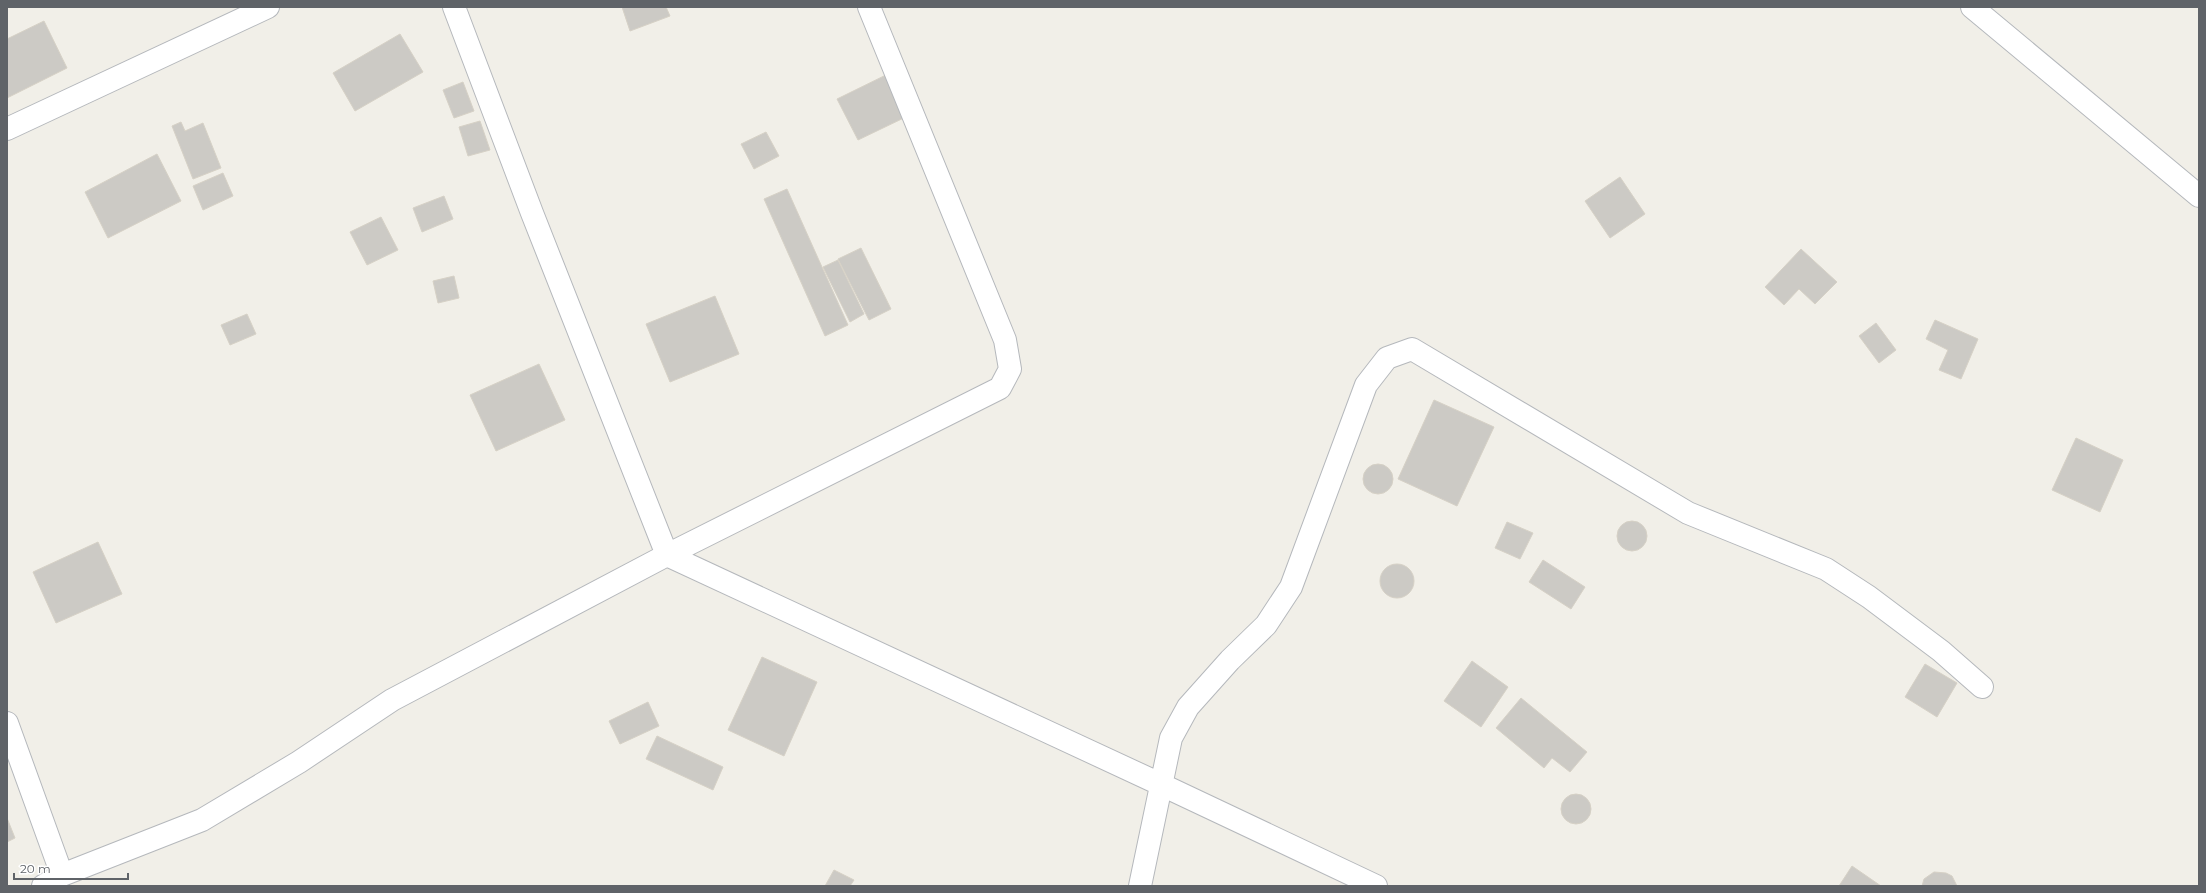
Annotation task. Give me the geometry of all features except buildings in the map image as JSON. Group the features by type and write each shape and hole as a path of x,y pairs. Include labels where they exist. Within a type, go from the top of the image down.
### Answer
{"street":[{"path":"7,129 268,7"},
{"path":"454,7 532,213 667,555 1376,886"},
{"path":"43,886 62,875 202,820 299,762 392,700 667,555 1000,388 1010,369 1005,340 869,7"},
{"path":"1972,7 2199,196"},
{"path":"1140,886 1153,834 1160,784 1171,738 1188,707 1230,660 1266,625 1291,587 1366,385 1387,358 1412,349 1688,513 1826,570 1869,597 1941,651 1982,687"},
{"path":"7,723 62,875"}]}
